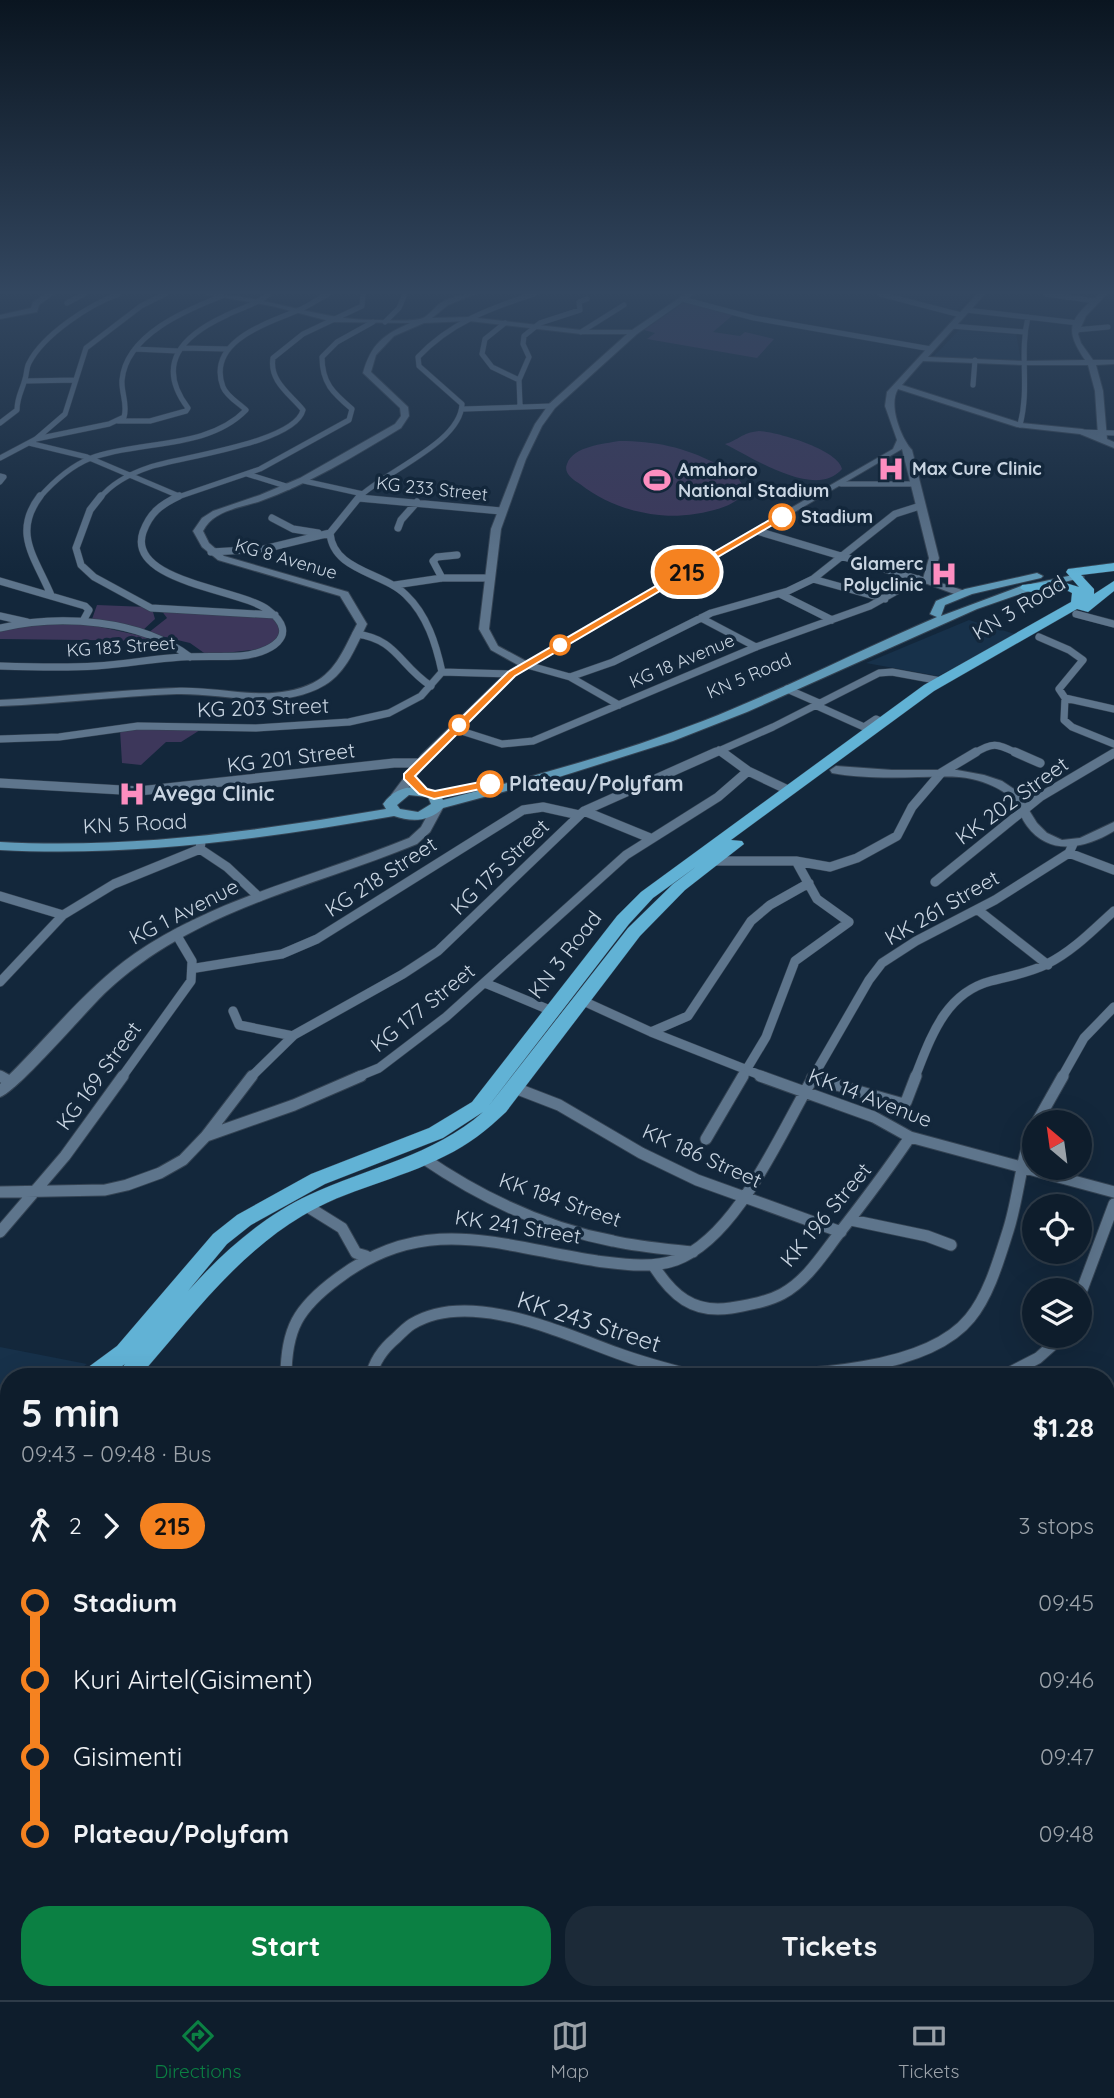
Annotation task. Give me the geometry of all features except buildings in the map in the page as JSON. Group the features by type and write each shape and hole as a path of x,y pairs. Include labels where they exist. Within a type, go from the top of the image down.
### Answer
{"highway":[{"name":"KN 5 Road","path":"1082,573 1114,567"},
{"name":"KN 5 Road","path":"1082,573 1114,572"},
{"name":"KN 3 Road","path":"134,1368 232,1258 271,1224 304,1205 457,1142 481,1124 499,1108 515,1088 610,960 666,900 947,683 1039,638 1107,589 1082,573"},
{"name":"KN 3 Road","path":"104,1368 125,1352 220,1239 244,1220 318,1178 436,1133 479,1106 623,920 647,895 882,722 1077,609 1089,591 1082,573"},
{"path":"1026,588 1055,584 1068,586 1078,592 1077,609"},
{"path":"647,895 666,900"}],"main road":[{"name":"KN 5 Road","path":"433,800 554,766 675,727 879,642 936,614 1002,589 1053,575 1082,573"},
{"name":"KN 5 Road","path":"433,800 542,778 637,748 740,710 932,623 1026,588 1082,573"},
{"path":"936,614 940,603 961,593 1028,577 1053,575"},
{"path":"409,791 433,800 428,814 413,817 394,804 409,791"},
{"name":"KN 5 Road","path":"0,838 70,840 177,836 304,820 394,804"},
{"name":"KN 5 Road","path":"0,846 108,848 200,845 394,804"}],"street":[{"path":"0,423 17,410 18,393 21,387"},
{"path":"0,458 36,439 65,414 74,387"},
{"path":"117,421 127,413 123,387"},
{"path":"36,439 117,421 150,421 186,411 188,408 173,387"},
{"path":"51,594 38,559 26,538 25,523 41,495 78,464 92,458 202,434 245,414 243,406 223,387"},
{"path":"276,615 151,608 94,577 80,565 76,548 87,518 97,501 122,479 150,467 239,449 282,430 297,420 303,410 283,387"},
{"path":"190,657 244,656 265,652 281,640 281,625 276,615 261,604 170,577 146,555 140,538 148,519 154,510 179,496 247,474 349,420 352,409 327,387"},
{"name":"KG 8 Avenue","path":"362,624 344,594 242,566 211,552 199,538 198,531 206,518 304,481 401,422 405,416 404,407 382,387"},
{"path":"442,387 464,409"},
{"path":"519,387 520,405"},
{"path":"573,387 552,406 522,459 501,511 488,578 485,636 508,659 570,677 620,705"},
{"path":"895,387 889,398 889,406 901,444 908,450 934,558 923,580"},
{"path":"900,387 1020,425 1102,436 1114,433"},
{"path":"1020,425 1026,402 1025,387"},
{"path":"1097,387 1102,436 1114,445"},
{"path":"464,409 552,406"},
{"path":"211,552 264,549 326,534 378,480 446,437 459,423 464,409"},
{"path":"29,443 92,458 179,496"},
{"path":"394,804 408,776 419,763 511,674 892,454 901,444"},
{"path":"0,452 15,450"},
{"path":"247,474 289,487"},
{"path":"0,476 4,477 0,482"},
{"name":"KG 233 Street","path":"304,481 361,496 501,511"},
{"path":"841,484 916,484"},
{"path":"398,528 401,520 417,502"},
{"path":"570,677 637,652 701,618 726,608 780,594 813,579 895,514 920,506"},
{"path":"272,518 293,529 326,534"},
{"path":"757,531 961,593"},
{"path":"326,534 348,563 395,585 418,608 440,656 442,672 511,674"},
{"path":"442,578 433,561 437,557 457,555"},
{"path":"395,585 442,578 488,578"},
{"path":"813,579 885,599"},
{"name":"KG 18 Avenue","path":"455,729 510,747 533,741 756,647 885,599 923,580"},
{"name":"KG 183 Street","path":"0,581 85,606 89,610 83,621 166,640 180,646 190,657"},
{"path":"780,594 832,620"},
{"path":"1077,609 1114,624"},
{"path":"0,616 30,623"},
{"path":"701,618 756,647"},
{"path":"0,628 30,623 83,621"},
{"path":"0,703 186,691 254,696 299,693 332,676 344,661 362,624 373,635 391,646 414,674 431,686"},
{"path":"356,634 373,635"},
{"path":"1039,638 1069,650 1083,660 1060,685 1059,689 1065,698 1064,720 1114,744"},
{"name":"KG 183 Street","path":"0,666 106,665 190,657"},
{"name":"KG 175 Street","path":"206,1136 254,1073 293,1036 412,972 438,951 582,813 885,671 947,683"},
{"name":"KG 203 Street","path":"0,739 47,738 141,726 242,728 365,720 399,710 431,686 442,672"},
{"path":"787,689 864,727 876,719 882,722"},
{"path":"1065,698 1114,709"},
{"path":"715,861 796,861 837,866 885,845 897,836 912,807 941,774 992,744 1040,762"},
{"path":"719,750 748,771 788,790"},
{"name":"KK 202 Street","path":"935,882 1023,810 1054,788 1114,753"},
{"name":"KG 201 Street","path":"0,783 139,791 394,763 419,763"},
{"path":"836,770 964,774 1000,785 1017,798 1040,832 1114,870"},
{"name":"KG 177 Street","path":"0,1192 104,1190 127,1185 160,1173 183,1160 206,1136 294,1105 379,1068 399,1055 485,983 626,855 718,797 748,771"},
{"path":"408,776 433,800 426,829 413,817"},
{"name":"KG 218 Street","path":"196,968 282,954 317,939 523,810 543,807 582,813 650,838"},
{"path":"1069,847 1092,839 1114,826"},
{"name":"KG 1 Avenue","path":"4,1084 119,973 137,958 176,934 259,897 413,841 426,829"},
{"path":"0,982 63,915 114,884 200,845 259,897"},
{"name":"KK 261 Street","path":"693,1252 711,1238 743,1196 883,962 978,910 1069,847"},
{"path":"706,1139 744,1070 766,1037 795,961 849,922 817,899 796,861"},
{"path":"651,1032 688,1016 751,921 781,898 809,883"},
{"path":"0,896 63,915"},
{"path":"978,910 1048,965"},
{"path":"812,1078 903,1103 937,1029 960,995 976,986 1048,965 1078,944 1114,911"},
{"path":"176,934 192,955 196,968"},
{"name":"KG 169 Street","path":"0,1233 37,1191 183,993 196,968"},
{"path":"485,983 552,1011"},
{"name":"KK 14 Avenue","path":"581,1000 744,1070 874,1117 910,1137 1022,1167"},
{"path":"1044,1110 1084,1038 1114,1007"},
{"path":"233,1011 239,1025 293,1036"},
{"name":"KK 186 Street","path":"515,1088 559,1105 651,1158 697,1180 841,1232"},
{"name":"KK 196 Street","path":"653,1265 664,1283 682,1301 699,1309 726,1309 782,1294 811,1270 873,1194 910,1137"},
{"name":"KK 184 Street","path":"423,1158 497,1201 524,1212 603,1239 693,1252"},
{"path":"853,1368 894,1359 951,1335 970,1319 1010,1222 1022,1167"},
{"name":"KK 14 Avenue","path":"1070,1180 1114,1192"},
{"path":"304,1205 342,1228 356,1252 366,1256"},
{"path":"1087,1278 1114,1207"},
{"path":"851,1220 880,1229 923,1234 951,1245"},
{"name":"KK 241 Street","path":"286,1368 287,1340 297,1315 334,1280 366,1256 397,1244 444,1237 476,1238 625,1265 653,1265"},
{"path":"653,1265 693,1252"},
{"name":"KK 243 Street","path":"372,1368 393,1338 409,1324 431,1316 476,1312 541,1324 641,1362 664,1368"},
{"path":"1019,1368 1038,1358 1049,1348"}],"shaded area":[{"path":"759,431 806,443 830,455 842,469 831,477 817,480 801,478 767,466 725,444"},
{"name":"Amahoro National Stadium","path":"619,441 669,446 705,458 737,477 743,488 739,498 711,511 674,516 648,514 607,501 574,480 568,473 567,464 576,453"},
{"path":"97,605 147,607 153,612 155,619 142,631 92,619"},
{"path":"161,610 274,614 284,637 261,649 207,655 190,643 148,633 167,618"},
{"path":"969,620 1015,634 938,676 866,663"},
{"path":"83,623 164,641 0,639 0,632 8,627"},
{"path":"138,727 200,730 181,742 166,742 141,765 122,763 120,730"},
{"path":"0,1347 87,1364 81,1368 0,1368"}],"bus line":[{"name":"215","path":"490,784 434,795 423,791 408,776 511,674 782,517"}],"place":[{"name":"Max Cure Clinic","path":"891,469"},
{"name":"Amahoro National Stadium","path":"657,480"},
{"name":"Stadium","path":"782,517"},
{"name":"Glamerc Polyclinic","path":"944,574"},
{"name":"Plateau/Polyfam","path":"490,784"},
{"name":"Avega Clinic","path":"132,794"}]}
